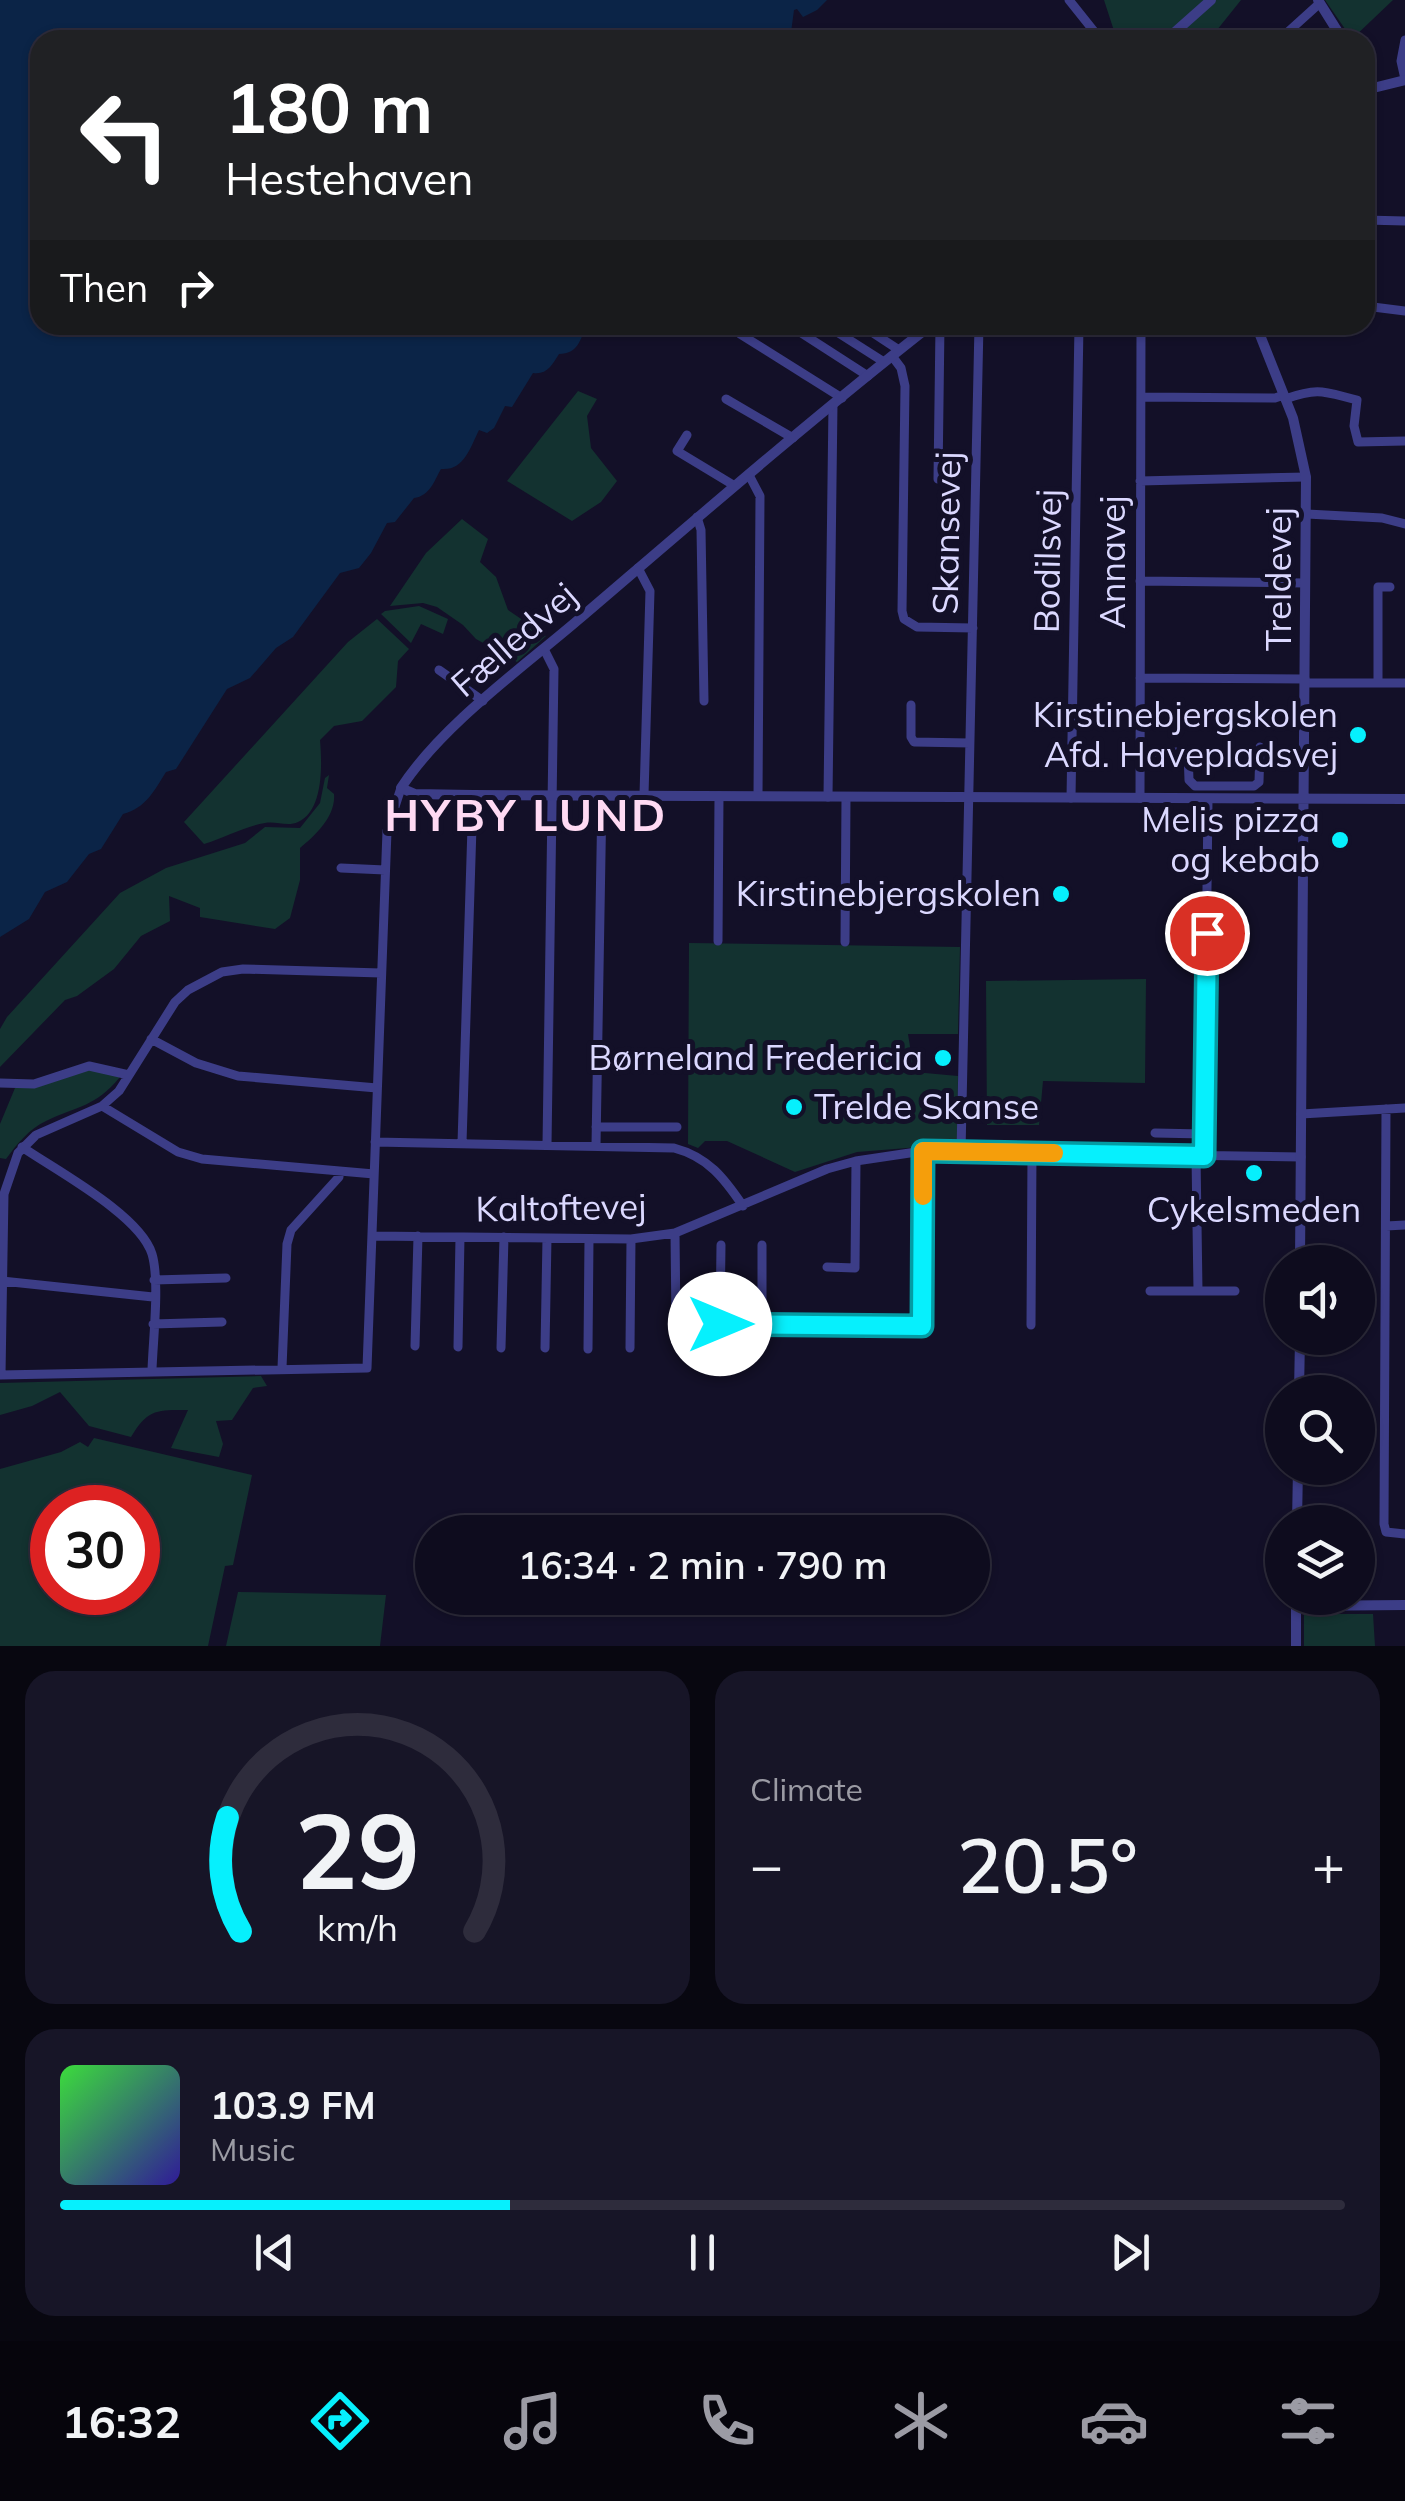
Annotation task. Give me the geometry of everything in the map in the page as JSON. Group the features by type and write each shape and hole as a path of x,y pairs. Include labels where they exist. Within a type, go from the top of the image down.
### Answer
{"street":[{"path":"1069,0 1093,30"},
{"path":"1177,30 1211,0"},
{"path":"1290,30 1319,2 1336,30"},
{"path":"1375,87 1405,79 1400,61 1405,40"},
{"path":"1375,220 1405,222"},
{"path":"1375,307 1405,311"},
{"path":"741,335 837,401 828,796"},
{"path":"804,335 868,376"},
{"path":"847,335 892,356"},
{"path":"871,335 901,368 905,386 904,618 917,627 973,628"},
{"name":"Fælledvej","path":"282,1368 367,1368 385,870 389,818 401,788 426,754 483,701 918,335"},
{"path":"938,479 940,335"},
{"name":"Skansevej","path":"961,1152 979,335"},
{"name":"Bodilsvej","path":"1071,798 1079,335"},
{"name":"Annavej","path":"1140,798 1141,335"},
{"name":"Treldevej","path":"1260,335 1299,437 1306,477 1300,1245"},
{"path":"1141,398 1276,398 1311,390 1342,394 1357,400 1354,426 1358,442 1405,441"},
{"path":"726,399 793,438"},
{"path":"687,435 677,451 735,486"},
{"path":"749,475 760,496 758,796"},
{"path":"1140,481 1306,477"},
{"path":"1306,514 1382,518 1405,524"},
{"path":"698,518 704,701"},
{"path":"638,568 650,592 644,796"},
{"path":"1140,581 1306,583"},
{"path":"1378,683 1378,587 1390,587"},
{"path":"544,649 554,669 547,1145"},
{"path":"439,670 483,701"},
{"path":"1140,678 1405,683"},
{"path":"912,704 914,742 970,742"},
{"path":"1140,752 1188,752 1189,780 1195,786 1254,786 1259,782 1260,747"},
{"path":"401,788 416,794 552,796 1405,800"},
{"path":"462,1144 474,794"},
{"path":"596,1146 602,796"},
{"path":"718,941 719,796"},
{"path":"845,942 846,797"},
{"path":"1198,1291 1208,799"},
{"path":"341,868 385,870"},
{"path":"339,1171 338,1177 291,1230 287,1244 282,1368 0,1375 4,1194 22,1147 51,1126 102,1106 119,1091 174,1002 203,980 222,972 243,970 381,974"},
{"path":"151,1038 196,1064 233,1075 378,1088"},
{"path":"0,1083 34,1084 89,1066 129,1075"},
{"path":"102,1106 178,1152 202,1159 374,1174"},
{"path":"1301,1114 1405,1108"},
{"path":"1386,1109 1386,1532 1405,1534"},
{"path":"596,1126 676,1128"},
{"path":"1155,1133 1204,1134"},
{"path":"375,1142 658,1146 686,1151 720,1173 743,1206"},
{"path":"22,1147 130,1220 148,1244 154,1280 152,1370"},
{"path":"675,1232 676,1324 922,1326 923,1151"},
{"name":"Kaltoftevej","path":"372,1236 631,1239 675,1232 827,1169 923,1151 1301,1157"},
{"path":"1031,1325 1032,1153"},
{"path":"826,1267 855,1268 856,1161"},
{"path":"0,1164 11,1170"},
{"path":"1386,1226 1405,1225"},
{"path":"415,1346 418,1236"},
{"path":"458,1346 460,1237"},
{"path":"501,1348 504,1238"},
{"path":"545,1348 546,1238"},
{"path":"588,1350 589,1239"},
{"path":"630,1348 631,1239"},
{"path":"720,1244 720,1324"},
{"path":"762,1245 762,1325"},
{"path":"154,1280 226,1278"},
{"path":"2,1281 153,1297"},
{"path":"1150,1290 1235,1291"},
{"path":"153,1324 222,1322"},
{"path":"1375,1604 1405,1605"},
{"path":"1296,1615 1296,1646"}],"green space":[{"path":"1104,0 1241,0 1217,30 1114,30"},
{"path":"1325,0 1393,0 1361,30 1346,30"},
{"path":"578,391 597,399 587,416 591,448 617,481 601,502 572,521 507,481"},
{"path":"462,519 488,539 480,562 496,577 508,610 546,636 517,662 476,639 437,607 423,603 390,606 426,553"},
{"path":"419,606 448,619 443,634 421,624 411,643 381,614 385,611"},
{"path":"377,619 409,649 398,661 396,687 362,721 334,726 320,740 320,786 313,808 298,822 257,825 204,844 184,822 348,642"},
{"path":"329,775 327,788 334,794 332,810 300,848 300,880 290,918 275,929 200,917 200,908 169,896 170,921 141,936 114,969 77,996 65,1000 0,1067 0,1029 7,1017 120,893 166,868 245,843 265,827 300,828 320,803"},
{"path":"689,943 960,947 958,1034 908,1034 914,1072 958,1076 957,1144 857,1152 795,1172 727,1141 705,1141 698,1148 688,1144"},
{"path":"1146,979 1145,1083 1043,1081 1039,1125 987,1125 986,981"},
{"path":"79,1070 97,1070 120,1077 94,1100 40,1124 6,1159 0,1158 0,1124 15,1088 37,1086"},
{"path":"261,1376 267,1386 253,1388 232,1420 216,1421 223,1444 219,1457 171,1448 188,1410 154,1413 131,1437 89,1426 60,1392 32,1406 0,1415 0,1383"},
{"path":"94,1438 252,1475 233,1565 225,1566 208,1646 0,1646 0,1469 61,1452 80,1442 88,1447"},
{"path":"238,1592 386,1595 380,1646 226,1646"},
{"path":"1304,1615 1373,1615 1375,1646 1304,1646"}],"water":[{"path":"0,0 827,0 803,17 794,10 791,30 30,30 30,335 583,335 574,349 559,354 546,371 533,373 512,407 505,406 494,428 487,433 479,430 461,462 441,469 428,491 414,498 395,522 387,523 359,568 340,573 293,637 276,648 250,678 227,689 176,769 166,772 144,803 123,814 101,849 89,854 67,882 45,892 29,919 0,937"}],"slow traffic":[{"path":"923,1196 923,1151 1054,1153"}],"place":[{"name":"Kirstinebjergskolen Afd. Havepladsvej","path":"1358,735"},
{"name":"Melis pizza og kebab","path":"1340,840"},
{"name":"Kirstinebjergskolen","path":"1061,894"},
{"name":"Børneland Fredericia","path":"943,1058"},
{"name":"Trelde Skanse","path":"794,1107"},
{"name":"Cykelsmeden","path":"1254,1173"}],"district":[{"name":"HYBY LUND","path":"526,815"}],"route":[{"path":"720,1324 922,1326 923,1151 1204,1156 1207,933"}]}
